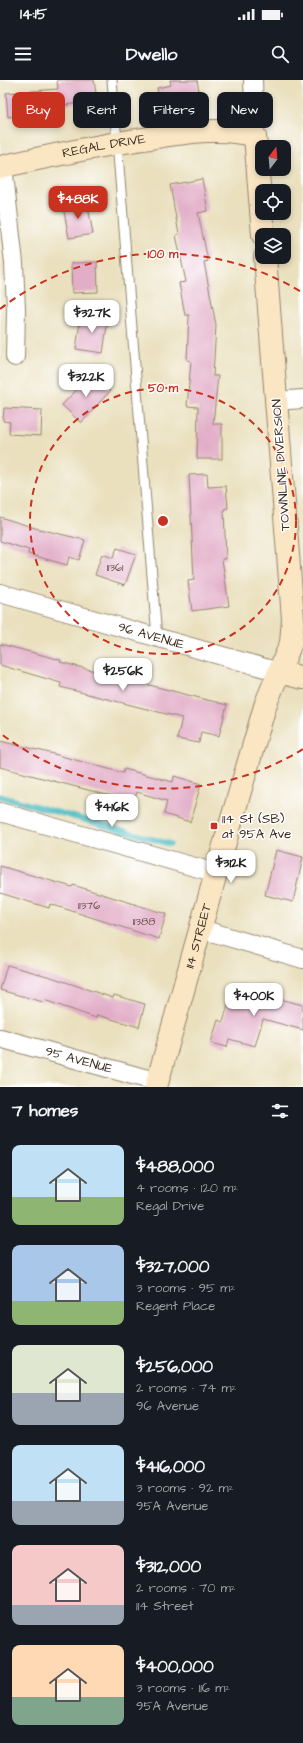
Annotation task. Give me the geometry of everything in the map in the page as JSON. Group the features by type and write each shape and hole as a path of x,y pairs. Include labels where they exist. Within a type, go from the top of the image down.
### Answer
{"street":[{"path":"253,80 255,136 262,228"},
{"name":"REGAL DRIVE","path":"2,166 116,143 190,132 222,131 238,132 255,136"},
{"path":"2,166 14,263 16,310 14,358"},
{"name":"TOWNLINE DIVERSION","path":"266,264 293,619 291,643 279,672"},
{"path":"276,401 303,399"},
{"name":"96 AVENUE","path":"0,594 303,678"},
{"name":"114 STREET","path":"157,1084 216,873 266,703 279,672"},
{"path":"0,812 216,873"},
{"path":"201,929 303,960"},
{"name":"95 AVENUE","path":"0,1038 157,1084"}],"lane":[{"path":"112,80 157,638"}],"building":[{"path":"57,80 94,80 96,92 73,92 73,104 65,105 65,92 19,92 58,89"},
{"path":"170,80 197,80 199,92 158,92 157,88 171,85"},
{"path":"6,93 12,93 12,117 8,117"},
{"path":"202,179 208,211 198,213 208,261 204,262 216,325 213,376 218,376 213,424 222,424 222,459 197,459 198,407 187,406 191,361 187,360 189,315 185,315 179,283 186,282 176,235 179,234 170,185"},
{"path":"87,201 93,234 69,238 63,206"},
{"path":"97,262 98,292 72,293 71,263"},
{"path":"81,315 108,319 103,353 76,349"},
{"path":"92,374 110,391 81,423 62,405"},
{"path":"4,408 42,410 41,436 9,434 10,422 3,421"},
{"path":"207,474 208,487 226,486 228,508 224,509 226,559 222,559 229,606 192,611 188,581 194,580 189,475"},
{"path":"0,517 35,528 85,540 79,560 69,557 67,565 28,554 29,550 0,541"},
{"path":"117,548 136,554 125,585 95,575 102,554 113,558"},
{"path":"0,644 61,660 60,662 227,705 219,736 201,732 199,743 177,739 182,718 60,687 61,683 0,665"},
{"path":"0,741 123,773 124,769 173,782 174,776 201,784 190,822 164,814 167,801 137,792 134,802 0,767"},
{"path":"276,850 303,857 293,902 265,895"},
{"path":"0,866 72,887 73,885 166,914 159,939 50,904 49,908 0,893"},
{"path":"7,965 51,977 113,998 114,995 145,1004 139,1027 97,1015 96,1018 44,1000 43,1002 0,990"},
{"path":"233,987 303,1005 303,1030 263,1019 255,1046 229,1039 227,1047 211,1043 218,1020 223,1022"}],"waterway":[{"path":"0,796 170,844"}],"place":[{"name":"114 St (SB) at 95A Ave","path":"214,826"}]}
